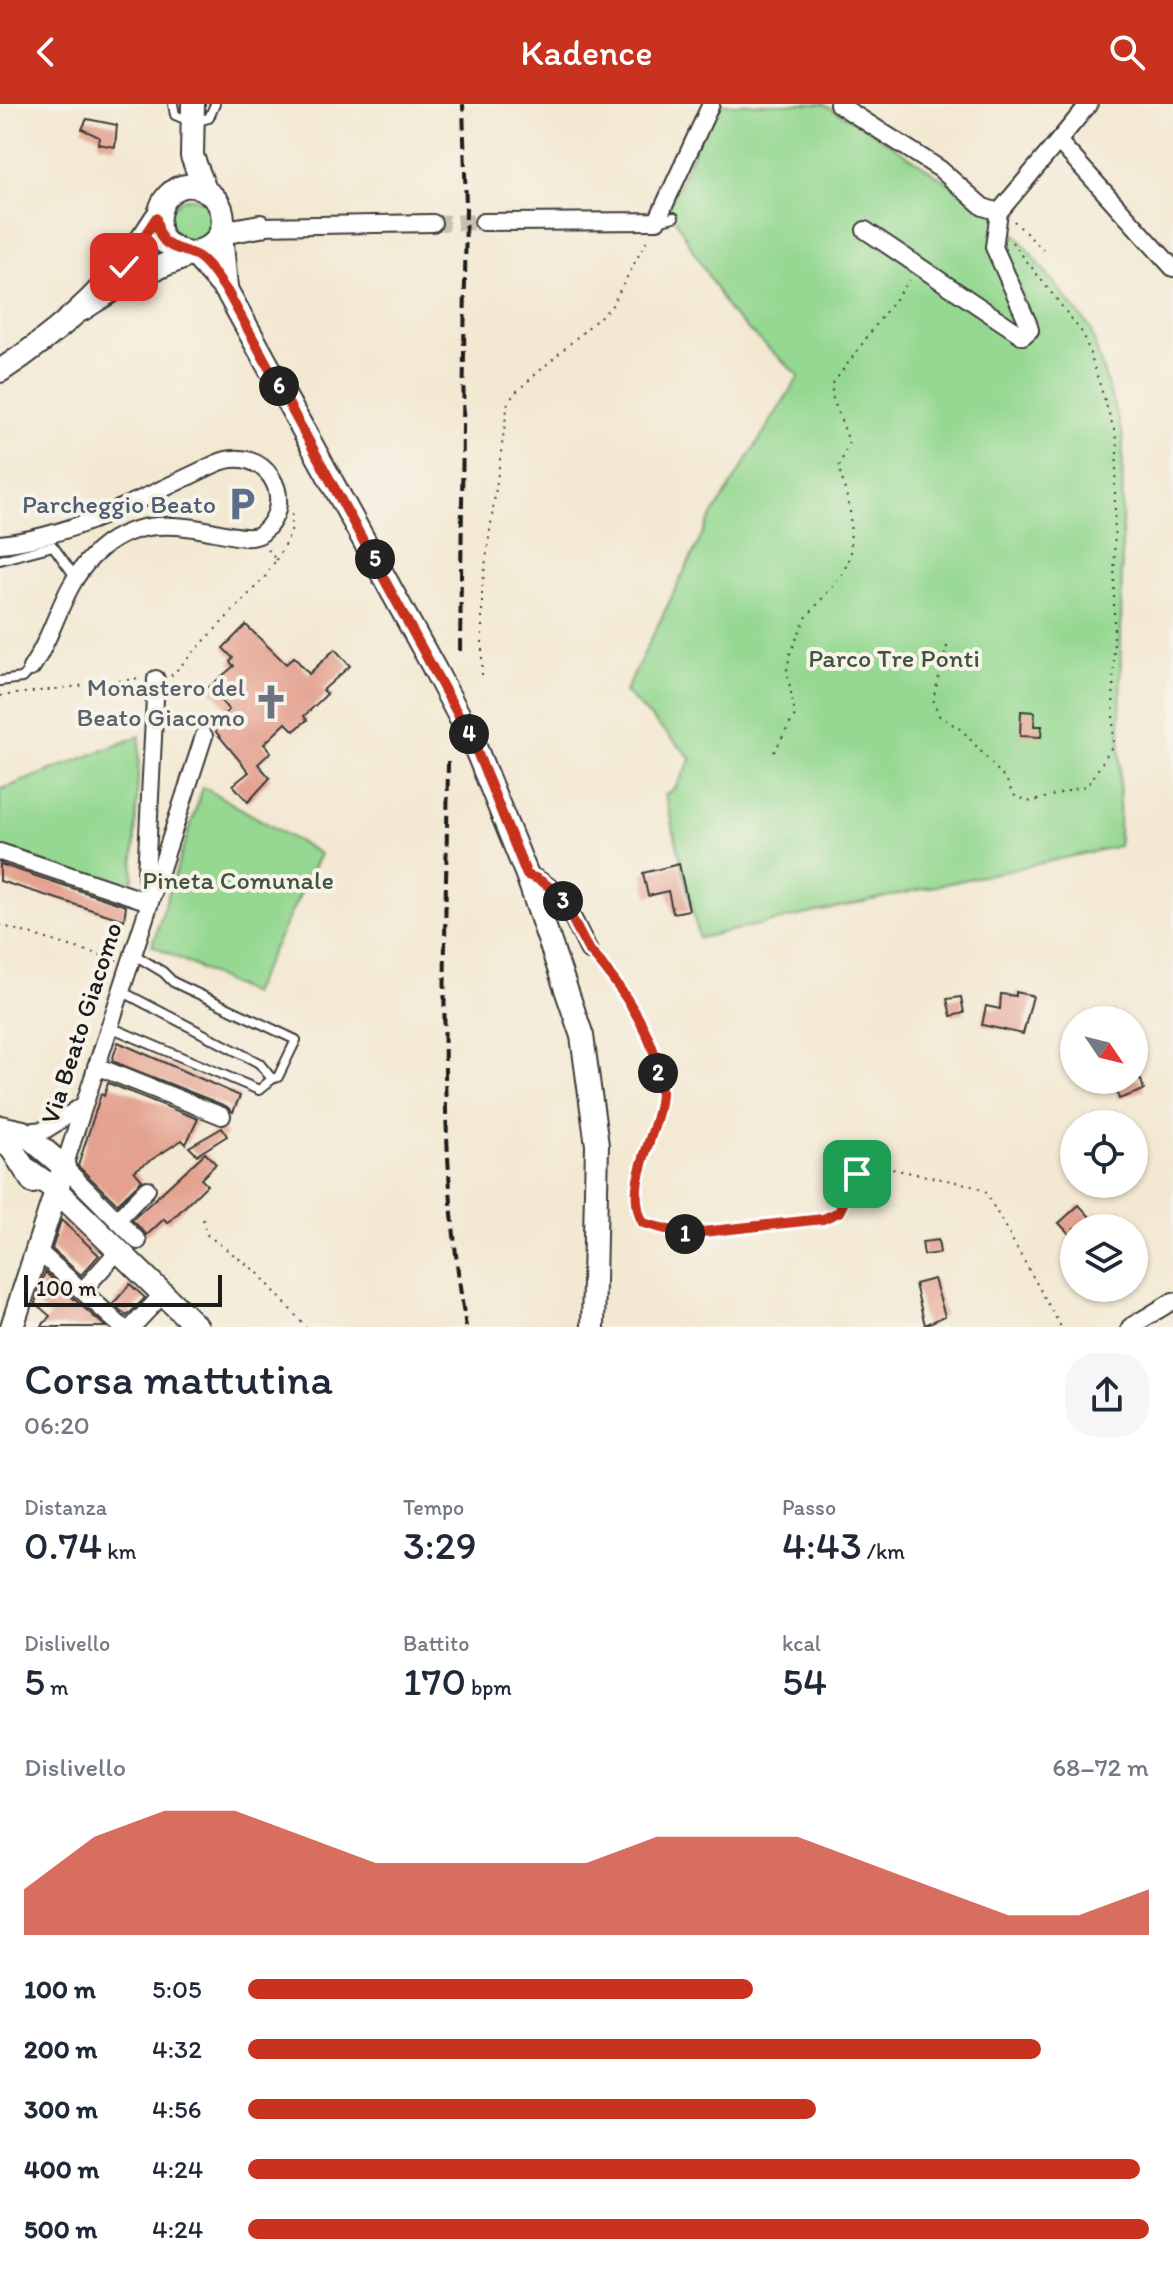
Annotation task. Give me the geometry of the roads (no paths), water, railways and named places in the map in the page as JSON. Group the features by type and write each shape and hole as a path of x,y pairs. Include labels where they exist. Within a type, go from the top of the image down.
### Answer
{"main road":[{"path":"192,121 194,165 205,190 213,197 222,224 227,291"},
{"path":"81,310 124,267 156,218 159,208 173,191 192,121"},
{"path":"173,191 183,187 205,190"},
{"path":"156,218 164,242 190,254 227,291 473,742 527,875 582,1036 592,1090 598,1193 593,1327"},
{"path":"222,224 260,226"},
{"path":"0,371 81,310 136,277 205,250 222,224"},
{"path":"0,1127 23,1132 64,1167"},
{"path":"0,1139 28,1170 128,1246 163,1294 197,1327"},
{"name":"Via Beato Giacomo","path":"12,1327 64,1167"},
{"path":"28,1170 45,1225"}],"street":[{"path":"483,222 657,221 711,104"},
{"path":"838,104 940,169 997,220"},
{"path":"865,230 1017,334 1028,334 1028,323 994,247 997,220 1089,104"},
{"path":"1059,142 1173,268"},
{"path":"260,226 433,223"},
{"path":"0,544 82,523 155,494 229,457 257,462 278,493 279,509 271,525 258,537 242,538 190,525 160,523 114,539 91,557 76,578 31,668"},
{"path":"0,852 149,902 146,875 162,679"},
{"name":"Via Beato Giacomo","path":"64,1167 204,736"},
{"path":"527,875 544,880 560,897 589,951"},
{"path":"96,1066 222,1116"},
{"path":"23,1132 45,1130 84,1105"},
{"path":"64,1167 117,1220 128,1246 82,1291"},
{"path":"117,1220 147,1189"},
{"path":"37,1250 122,1327"},
{"path":"132,1327 163,1294"},
{"path":"1130,1327 1173,1301"}],"lane":[{"path":"173,104 175,115 192,121 209,118 215,104"},
{"path":"657,221 674,217"},
{"path":"0,560 53,546 76,578"},
{"path":"0,681 22,678 31,668"},
{"path":"109,1026 259,1090 278,1077 296,1040 173,982 163,972 131,958"},
{"path":"121,991 259,1063 272,1079"}],"tunnel":[{"path":"433,223 483,222"}],"railway":[{"path":"460,651 466,207 463,104"},
{"path":"448,761 446,1115 456,1257 466,1327"}],"place":[{"name":"Parcheggio Beato","path":"242,504"},
{"name":"Monastero del Beato Giacomo","path":"271,702"}],"park label":[{"name":"Parco Tre Ponti","path":"894,658"},
{"name":"Pineta Comunale","path":"238,880"}]}
